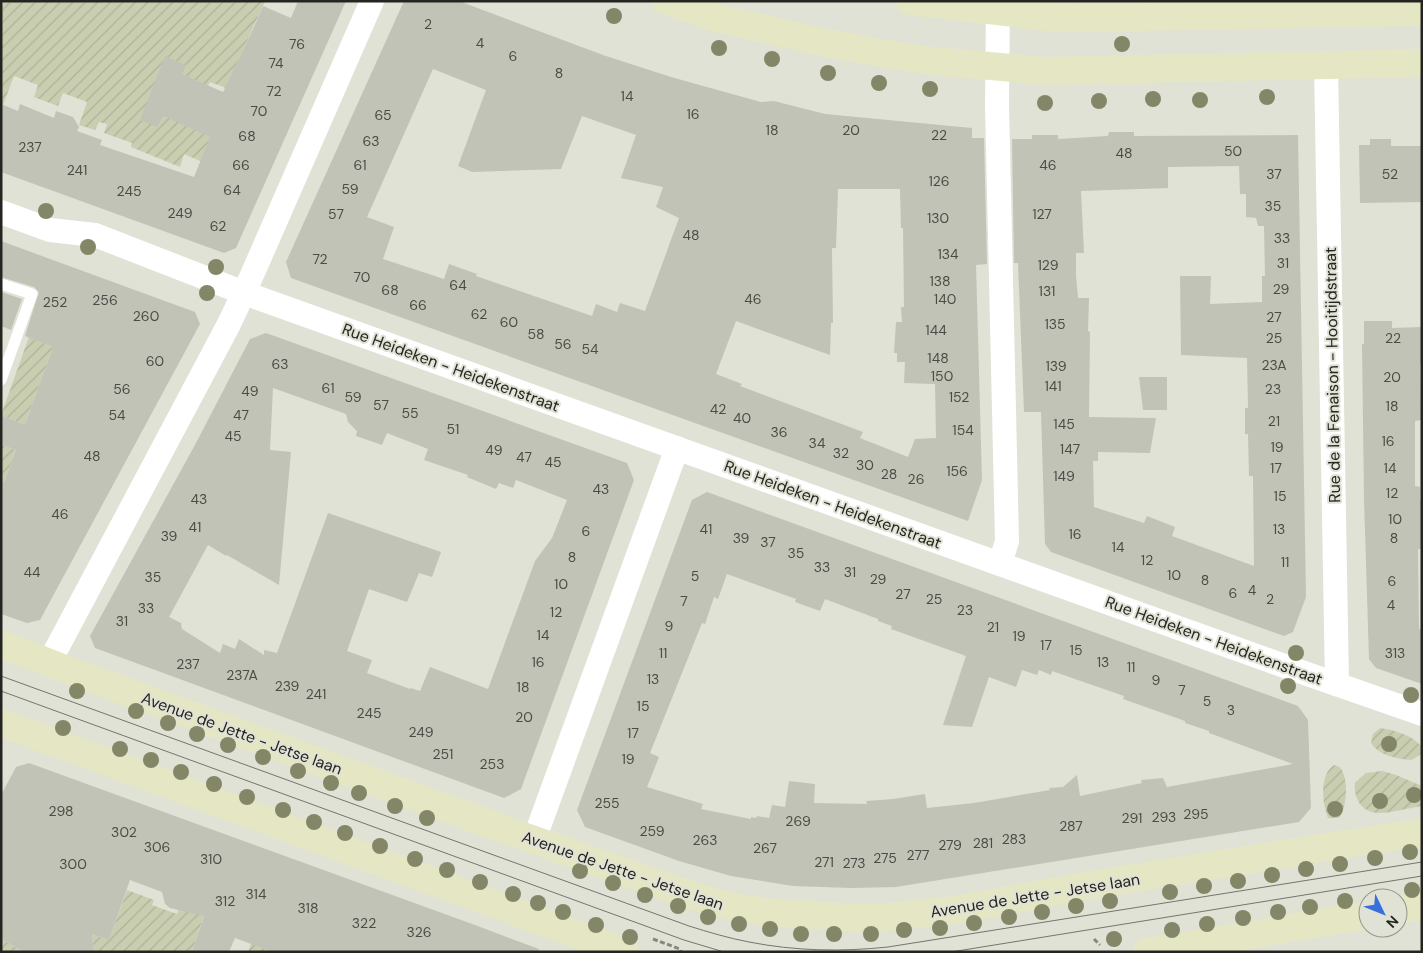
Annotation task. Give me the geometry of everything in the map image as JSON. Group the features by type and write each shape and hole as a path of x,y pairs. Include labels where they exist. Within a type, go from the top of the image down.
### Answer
{"street":[{"path":"50,663 229,324 372,1"},
{"path":"666,1 716,18 817,41 933,61 997,67 1046,71 1422,64"},
{"path":"910,1 998,6 1078,18 1321,7 1422,12"},
{"path":"998,6 997,106 1007,541 1000,564"},
{"name":"Rue de la Fenaison - Hooitijdstraat","path":"1326,66 1337,684"},
{"name":"Rue Heideken - Heidekenstraat","path":"1,212 50,230 95,236 244,293 1422,714"},
{"path":"534,840 677,448"},
{"name":"Avenue de Jette - Jetse laan","path":"1,644 534,840 693,896 734,907 768,912 887,918 954,910 1103,883 1422,832"},
{"path":"3,731 624,951"},
{"path":"1408,908 1422,906"},
{"path":"1147,952 1358,917"}],"lane":[{"path":"1,284 32,294 1,380"}],"path":[{"path":"1094,938 1100,946"},
{"path":"653,939 680,949 681,952"}],"green space":[{"path":"4,1 265,1 226,88 210,82 201,99 219,140 207,164 184,154 180,167 131,147 132,143 104,133 107,124 99,122 95,130 79,125 87,102 63,93 58,106 34,97 38,85 14,76 3,105 1,104 1,8"},
{"path":"29,337 53,347 25,425 1,415"},
{"path":"1,445 16,450 1,491"},
{"path":"1380,728 1397,732 1413,739 1421,746 1421,754 1412,760 1395,758 1379,751 1371,743 1373,734"},
{"path":"1334,765 1340,767 1343,772 1346,793 1344,807 1339,818 1328,818 1324,805 1323,790 1326,775"},
{"path":"1382,771 1422,786 1422,806 1379,813 1363,807 1357,799 1355,783 1366,773"},
{"path":"127,890 154,900 152,905 177,914 181,903 205,912 192,952 94,952 92,934 109,940"},
{"path":"255,932 276,952 248,952"},
{"path":"1,939 24,952 1,952"}],"building":[{"path":"298,1 346,1 236,248 224,253 1,172 1,104 18,111 20,104 54,118 56,111 73,117 79,127 77,131 102,140 100,145 194,177 210,137 163,116 157,127 140,120 165,56 186,65 182,74 223,92 263,6 291,18"},
{"path":"404,1 459,1 603,55 671,77 761,102 774,101 825,114 972,128 972,138 984,138 987,264 976,265 982,480 968,521 291,278 286,262","holes":["433,69 486,90 458,166 472,172 561,169 582,116 636,135 621,178 663,187 656,207 679,218 645,311 620,303 617,312 596,304 592,316 476,276 477,274 449,264 444,279 383,259 394,227 367,217","838,189 900,189 901,228 903,228 904,307 901,307 902,322 896,322 894,353 897,353 897,362 905,362 904,383 935,384 936,438 915,439 908,457 860,438 863,432 740,386 742,384 716,374 736,321 830,355 831,323 833,323 832,248 836,248"]},
{"path":"1109,132 1134,132 1134,136 1298,135 1306,597 1293,632 1284,636 1051,552 1045,544 1041,412 1024,412 1018,263 1014,263 1012,139 1032,139 1032,135 1058,135 1058,139 1108,136","holes":["1239,166 1240,194 1246,194 1246,217 1256,218 1258,226 1264,226 1265,276 1262,276 1262,302 1210,304 1211,276 1180,276 1181,355 1247,358 1248,408 1245,408 1245,434 1248,434 1249,476 1253,476 1254,566 1172,536 1175,527 1147,516 1144,523 1094,507 1093,461 1098,461 1098,452 1150,453 1156,418 1089,417 1089,298 1078,298 1076,276 1076,253 1084,253 1081,191 1168,188 1168,167"]},
{"path":"1370,139 1391,139 1391,146 1422,146 1422,202 1360,203 1359,145 1370,145"},
{"path":"1,241 195,312 200,324 40,620 27,623 1,614 1,491 16,450 1,445 1,415 25,425 53,347 25,336 39,292 34,287 1,277"},
{"path":"1,292 22,299 11,330 1,326"},
{"path":"1364,321 1392,321 1392,328 1422,327 1422,364 1420,364 1421,420 1415,421 1415,486 1420,487 1420,500 1422,500 1422,549 1418,549 1419,629 1422,629 1422,684 1376,668 1369,659 1364,499 1362,344 1364,344"},
{"path":"266,333 627,463 634,480 521,789 504,798 95,648 90,636 196,443 250,339","holes":["273,388 346,414 348,422 357,431 356,436 382,445 387,433 428,449 424,460 468,475 467,477 496,489 499,483 513,488 516,480 567,500 552,538 535,561 488,689 430,667 420,691 367,673 372,660 347,651 369,589 407,602 419,573 432,577 441,552 328,513 277,653 264,650 264,655 239,639 235,649 223,644 220,653 182,629 181,623 169,617 208,545 279,585 291,452 270,450"]},
{"path":"1139,377 1167,377 1167,410 1143,410"},
{"path":"707,492 1298,706 1308,720 1311,808 1299,822 896,887 793,886 731,876 679,861 585,827 577,810 692,500","holes":["727,574 796,599 795,602 820,611 825,599 878,619 878,621 892,626 891,629 966,656 943,725 972,727 989,677 1016,687 1022,670 1037,675 1039,670 1051,675 1052,671 1124,696 1123,699 1185,721 1185,723 1209,731 1209,733 1293,764 1167,787 1163,778 1141,780 1142,783 1080,796 1077,775 1063,787 1049,788 1050,790 974,803 927,808 925,794 866,801 867,804 814,803 815,784 789,781 785,807 772,805 769,818 757,816 756,818 751,817 751,819 701,809 703,804 647,787 659,757 650,753 702,623 705,624 714,597 718,599"]},
{"path":"29,763 475,925 539,949 539,952 273,952 235,938 229,952 192,952 204,916 170,908 165,904 162,892 130,880 109,940 92,934 94,952 24,952 1,939 1,795 16,767"}],"tram line":[{"path":"1,676 689,926 718,935 766,945 835,950 888,947 1422,862"},
{"path":"1,691 684,940 724,952"},
{"path":"951,952 1422,876"}]}
